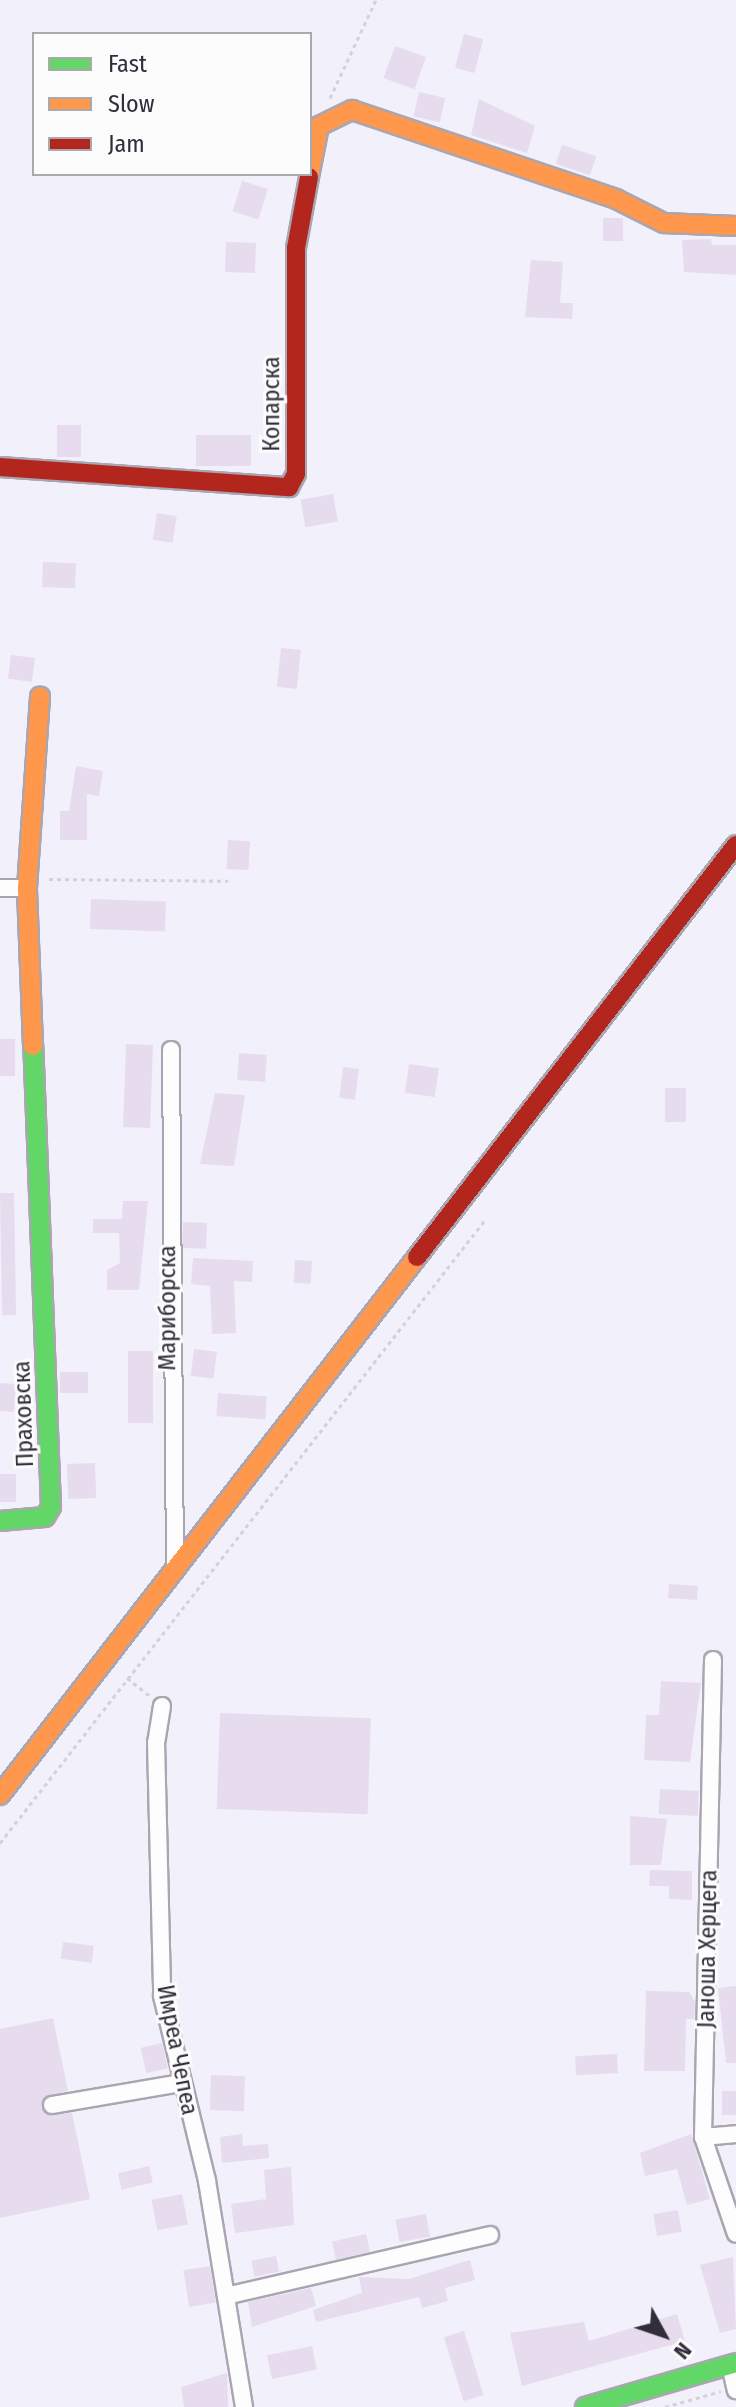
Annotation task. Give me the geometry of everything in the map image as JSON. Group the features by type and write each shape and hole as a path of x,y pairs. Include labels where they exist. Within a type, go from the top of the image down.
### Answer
{"street":[{"path":"319,126 352,110 616,199 664,223 736,226"},
{"name":"Копарска","path":"312,163 319,126"},
{"name":"Копарска","path":"0,467 289,487 296,474 296,248 310,176"},
{"name":"Праховска","path":"0,1521 45,1517 51,1507 27,888 40,696"},
{"path":"0,1795 736,845"},
{"path":"0,888 27,888"},
{"name":"Мариборска","path":"171,1050 175,1566"},
{"name":"Јаноша Херцега","path":"713,1660 703,2137 736,2234"},
{"name":"Имреа Чепеа","path":"162,1706 156,1742 162,1996 226,2296 244,2407"},
{"path":"52,2105 181,2083"},
{"path":"703,2137 736,2134"},
{"path":"226,2296 490,2235"},
{"path":"585,2407 733,2364 736,2388"}],"path":[{"path":"319,126 376,0"},
{"path":"27,888 58,875 228,881"},
{"path":"0,1843 485,1220"},
{"path":"127,1678 162,1706"},
{"path":"665,2407 736,2388"}],"building":[{"path":"464,34 483,39 474,73 455,68"},
{"path":"395,46 426,57 414,89 383,78"},
{"path":"419,92 445,98 440,122 413,116"},
{"path":"479,99 535,126 527,153 471,135"},
{"path":"562,145 596,156 590,175 556,164"},
{"path":"242,181 268,189 258,219 233,212"},
{"path":"603,218 623,218 623,241 603,241"},
{"path":"711,239 712,245 736,245 736,275 684,272 682,240"},
{"path":"226,242 256,243 255,273 225,272"},
{"path":"531,260 563,262 560,303 573,303 572,319 525,317"},
{"path":"57,425 81,425 81,457 57,457"},
{"path":"196,435 251,435 251,466 196,466"},
{"path":"333,494 338,522 305,527 301,500"},
{"path":"157,513 177,516 173,543 153,540"},
{"path":"43,562 76,563 75,588 42,587"},
{"path":"281,648 301,650 297,689 277,687"},
{"path":"11,655 35,658 32,682 8,679"},
{"path":"76,766 103,771 99,796 87,794 87,840 60,840 60,811 69,811"},
{"path":"228,840 250,841 248,870 226,869"},
{"path":"91,899 166,902 165,932 90,929"},
{"path":"0,1039 15,1039 15,1076 0,1076"},
{"path":"126,1044 153,1045 150,1128 123,1127"},
{"path":"239,1053 267,1055 265,1082 237,1080"},
{"path":"409,1064 439,1068 435,1097 405,1093"},
{"path":"343,1067 359,1069 355,1100 339,1098"},
{"path":"665,1088 686,1088 686,1122 665,1122"},
{"path":"215,1093 245,1095 234,1166 200,1164"},
{"path":"0,1193 14,1193 16,1315 2,1315"},
{"path":"123,1201 148,1201 139,1290 107,1290 107,1270 120,1263 119,1233 93,1233 93,1219 122,1219"},
{"path":"183,1222 207,1223 206,1249 182,1248"},
{"path":"193,1258 253,1261 252,1282 234,1281 236,1333 212,1334 210,1286 191,1284"},
{"path":"295,1260 312,1261 311,1284 294,1283"},
{"path":"194,1349 217,1352 214,1379 191,1376"},
{"path":"128,1351 153,1351 153,1423 128,1423"},
{"path":"60,1372 88,1372 88,1393 60,1393"},
{"path":"0,1383 16,1384 14,1412 0,1411"},
{"path":"218,1393 267,1396 265,1419 216,1416"},
{"path":"95,1463 96,1498 68,1499 67,1464"},
{"path":"0,1474 16,1474 16,1502 0,1502"},
{"path":"669,1584 698,1586 697,1600 668,1598"},
{"path":"661,1681 701,1683 690,1762 644,1760 646,1715 659,1715"},
{"path":"220,1713 371,1718 368,1814 217,1809"},
{"path":"660,1789 699,1791 698,1816 659,1814"},
{"path":"630,1816 667,1819 661,1865 630,1865"},
{"path":"650,1870 692,1871 692,1900 669,1899 669,1886 649,1886"},
{"path":"63,1942 94,1946 92,1963 61,1959"},
{"path":"736,1986 736,2063 726,2063 718,1988"},
{"path":"646,1991 689,1992 695,2002 694,2019 686,2019 685,2071 644,2071"},
{"path":"53,2018 68,2091 46,2096 41,2108 49,2115 72,2113 90,2199 0,2218 0,2029"},
{"path":"162,2043 168,2068 146,2073 141,2048"},
{"path":"617,2054 618,2073 576,2075 575,2056"},
{"path":"211,2075 245,2076 244,2111 210,2110"},
{"path":"722,2091 736,2091 736,2115 722,2115"},
{"path":"242,2134 243,2146 268,2144 269,2158 222,2163 220,2137"},
{"path":"691,2134 710,2199 687,2205 677,2169 645,2176 640,2153"},
{"path":"149,2166 153,2183 122,2190 118,2173"},
{"path":"291,2167 294,2225 235,2233 231,2204 266,2199 264,2170"},
{"path":"182,2194 188,2224 157,2230 152,2200"},
{"path":"678,2210 682,2232 657,2236 653,2214"},
{"path":"426,2214 430,2237 399,2242 395,2219"},
{"path":"366,2234 370,2252 336,2259 332,2242"},
{"path":"276,2256 279,2272 255,2276 251,2261"},
{"path":"733,2257 736,2329 720,2333 700,2265"},
{"path":"470,2260 475,2280 445,2288 448,2301 422,2308 419,2297 316,2322 313,2310 362,2293 359,2277 409,2279"},
{"path":"210,2266 216,2303 189,2307 183,2270"},
{"path":"311,2288 316,2306 252,2327 248,2302"},
{"path":"677,2314 685,2341 522,2386 510,2333 584,2322 589,2341"},
{"path":"464,2331 484,2395 464,2401 444,2337"},
{"path":"312,2346 317,2369 272,2379 267,2356"},
{"path":"227,2373 228,2407 184,2407 181,2387"}],"traffic: fast":[{"path":"0,1521 45,1517 51,1507 33,1046"},
{"path":"585,2407 736,2363"}],"traffic: slow":[{"path":"312,162 319,126 352,110 616,199 664,223 736,226"},
{"path":"33,1046 27,888 40,696"},
{"path":"0,1795 417,1257"}],"traffic: jam":[{"path":"0,467 289,487 296,474 296,248 309,177"},
{"path":"417,1257 736,845"}]}
